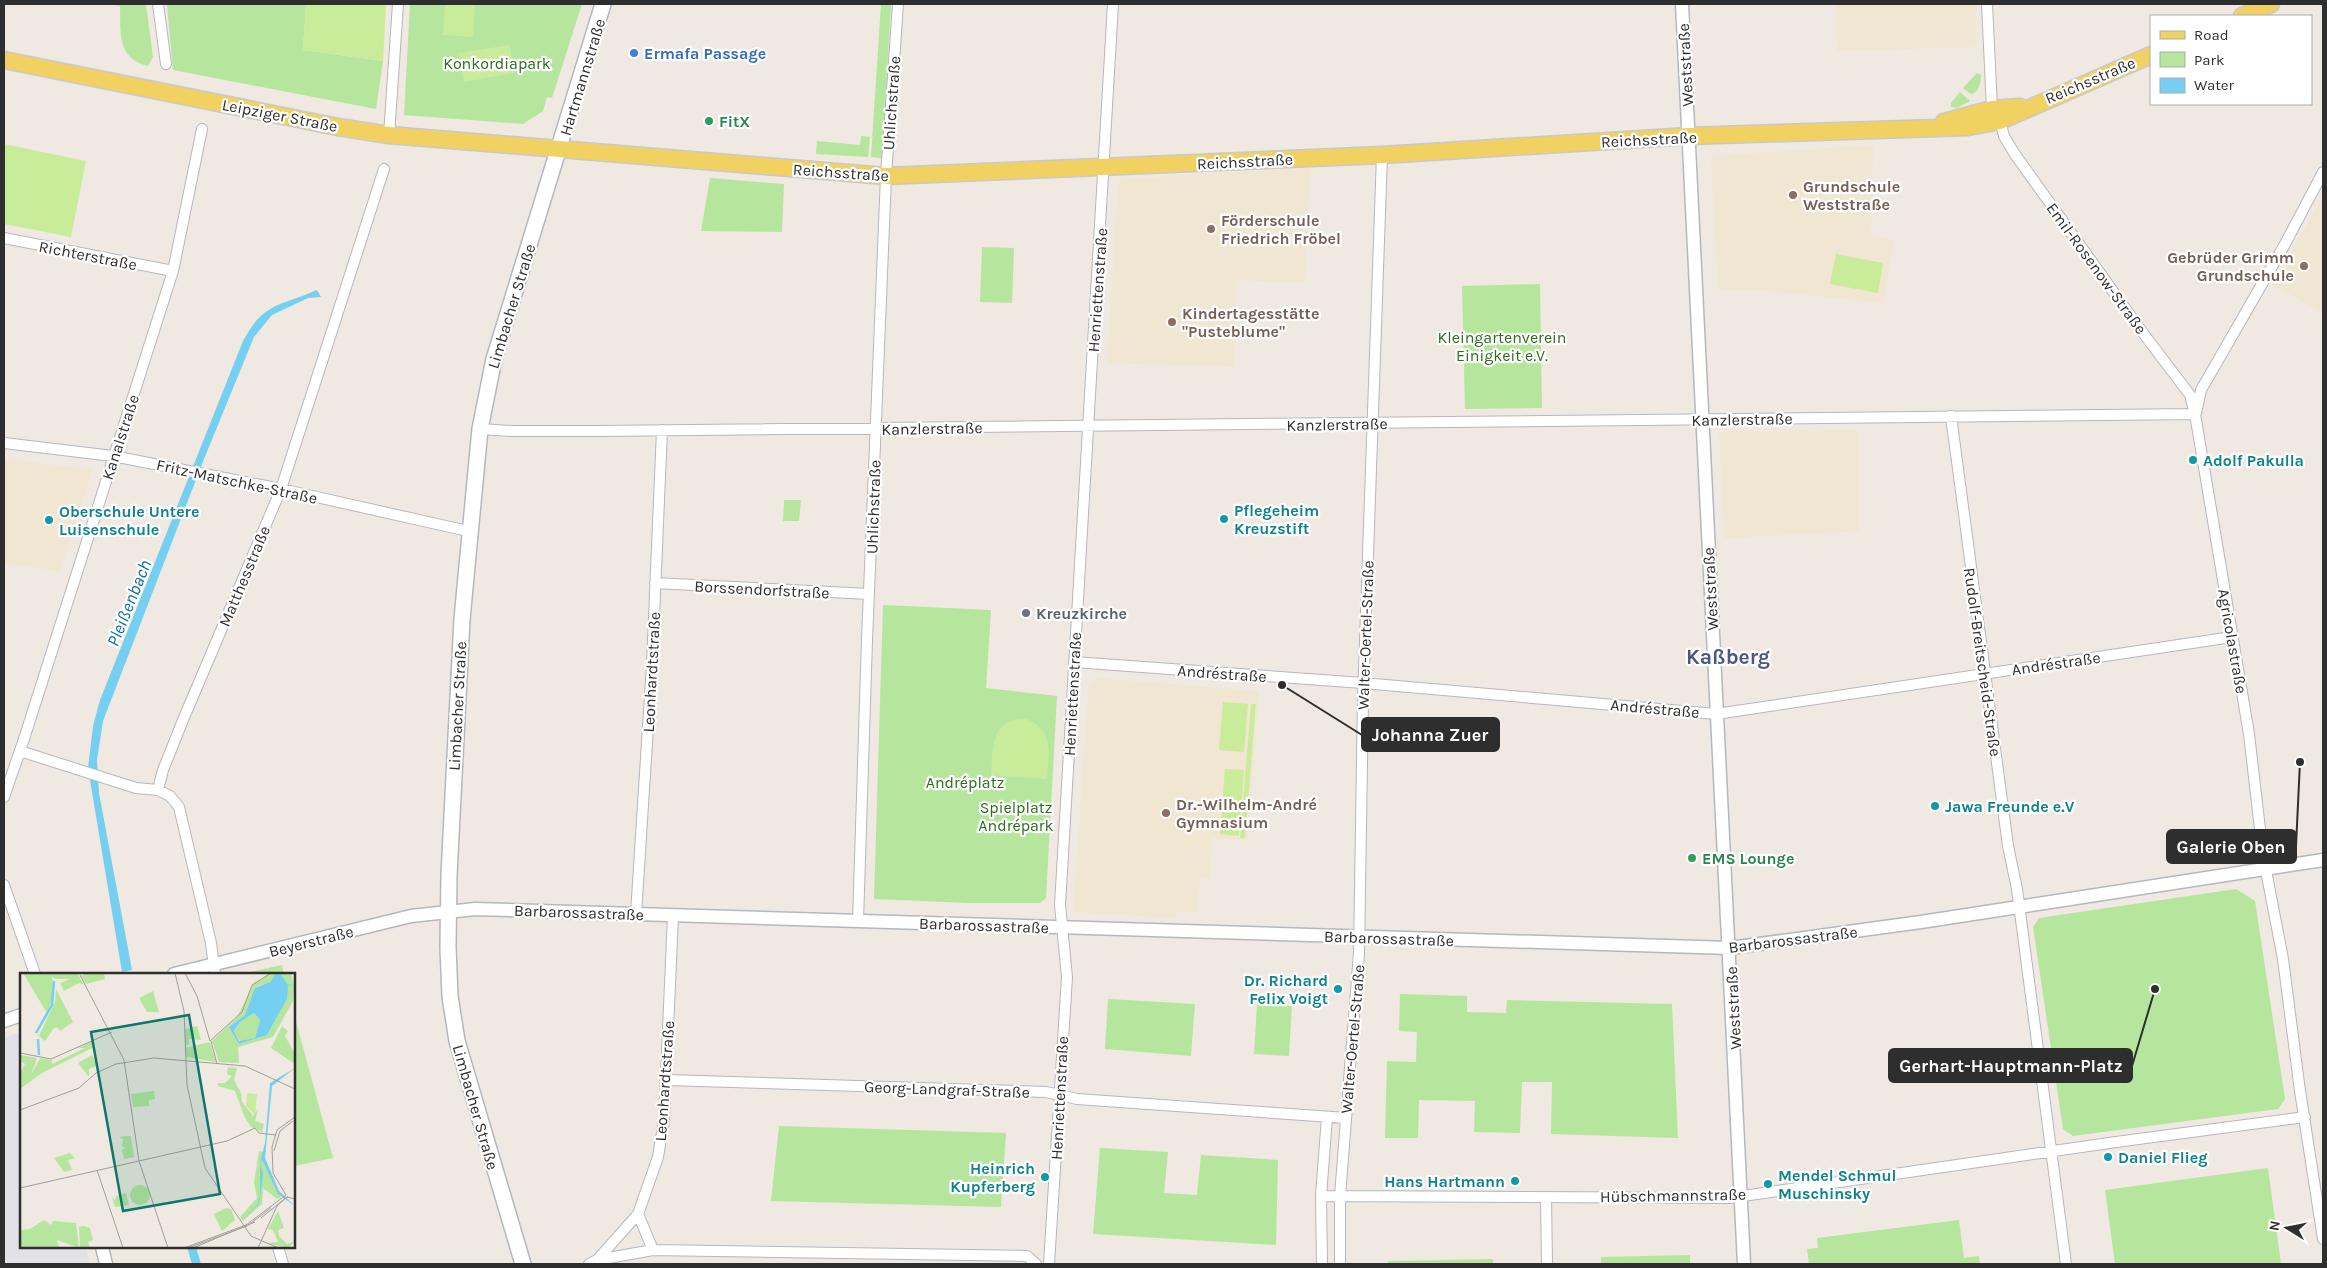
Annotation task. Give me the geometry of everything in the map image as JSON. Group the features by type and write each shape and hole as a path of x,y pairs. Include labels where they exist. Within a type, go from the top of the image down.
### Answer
{"main road":[{"name":"Hartmannstraße","path":"560,150 604,4"},
{"path":"2244,15 2271,4"},
{"name":"Reichsstraße","path":"560,150 886,176 1382,155 1689,136 1931,127 1996,115 2030,106 2150,55"},
{"name":"Leipziger Straße","path":"4,60 338,127 389,135 560,150"},
{"name":"Limbacher Straße","path":"522,1264 458,1041 450,996 449,912 454,749 468,531 480,428 499,340 560,150"}],"street":[{"path":"158,4 166,64"},
{"path":"389,135 398,4"},
{"name":"Uhlichstraße","path":"858,921 886,176 898,4"},
{"name":"Henriettenstraße","path":"1049,1264 1067,977 1060,905 1113,4"},
{"name":"Weststraße","path":"1682,4 1701,419 1730,948 1744,1264"},
{"name":"Emil-Rosenow-Straße","path":"1987,4 1996,115 2004,136 2014,153 2140,329 2190,395 2195,414"},
{"name":"Kanalstraße","path":"4,797 173,271 202,129"},
{"name":"Walter-Oertel-Straße","path":"1340,1264 1340,1196 1356,1014 1363,683 1374,423 1382,155"},
{"name":"Matthesstraße","path":"158,790 163,770 176,736 281,489 384,169"},
{"path":"2195,414 2201,390 2285,244 2323,172"},
{"name":"Richterstraße","path":"4,238 173,271"},
{"name":"Kanzlerstraße","path":"480,428 510,431 662,430 2195,414"},
{"name":"Agricolastraße","path":"2195,414 2249,734 2266,868 2283,959 2305,1117"},
{"name":"Rudolf-Breitscheid-Straße","path":"1951,416 2008,846 2019,906 2066,1264"},
{"name":"Leonhardtstraße","path":"636,914 652,664 662,430"},
{"name":"Fritz-Matschke-Straße","path":"4,443 113,456 281,489 468,531"},
{"name":"Borssendorfstraße","path":"655,583 869,594"},
{"name":"Andréstraße","path":"1074,662 1363,683 1716,714 2232,637"},
{"path":"20,751 136,788 158,790 170,796 179,807 211,943 214,969"},
{"name":"Barbarossastraße","path":"449,912 475,909 1730,948 2323,860"},
{"path":"4,885 35,973"},
{"name":"Beyerstraße","path":"182,973 214,969 412,916 449,912"},
{"name":"Leonhardtstraße","path":"593,1262 638,1214 658,1157 664,1120 667,1080 673,916"},
{"path":"4,1021 20,1015"},
{"name":"Georg-Landgraf-Straße","path":"667,1080 1046,1092 1077,1099 1346,1118"},
{"path":"2305,1117 2323,1239"},
{"name":"Hübschmannstraße","path":"1321,1196 1742,1197 2305,1117"},
{"name":"Walter-Oertel-Straße","path":"1322,1264 1321,1196 1327,1118"},
{"path":"1546,1196 1547,1264"},
{"path":"638,1214 653,1250"},
{"path":"102,1248 106,1264"},
{"path":"278,1248 283,1264"},
{"path":"593,1262 653,1250 1027,1256 1036,1264"}],"shaded area":[{"path":"1836,4 1975,4 1977,47 1837,51"},
{"name":"Grundschule Weststraße","path":"1873,145 1871,235 1894,241 1883,303 1755,290 1718,290 1711,156"},
{"name":"Förderschule Friedrich Fröbel","path":"1310,168 1305,283 1236,280 1234,367 1107,363 1118,183 1123,179"},
{"name":"Gebrüder Grimm Grundschule","path":"2323,196 2323,313 2273,285"},
{"path":"1858,430 1859,531 1725,538 1719,432"},
{"path":"4,459 93,470 60,571 4,563"},
{"name":"Dr.-Wilhelm-André Gymnasium","path":"1096,678 1259,691 1248,840 1212,838 1210,878 1200,878 1197,912 1177,911 1176,918 1073,912 1089,684"},
{"path":"20,1032 20,1248 86,1248 90,1264 4,1264 4,1038"}],"green space":[{"path":"108,4 146,4 153,57 148,66 130,57 125,50 122,43 120,6"},
{"path":"167,4 306,4 303,50 383,61 376,109 173,70"},
{"path":"306,4 386,4 383,61 303,50"},
{"name":"Konkordiapark","path":"410,4 582,4 552,98 547,97 543,111 523,124 404,115"},
{"path":"445,4 475,4 473,37 443,35"},
{"path":"881,4 891,4 882,158 871,157"},
{"path":"510,45 514,73 464,82 459,53"},
{"path":"1977,73 1981,75 1980,84 1976,92 1971,94 1963,88"},
{"path":"1960,92 1970,101 1957,108 1951,107 1951,103"},
{"path":"861,136 870,137 868,157 816,154 817,141 860,145"},
{"path":"4,144 86,161 71,237 4,224"},
{"path":"710,178 784,184 782,232 701,231"},
{"path":"982,247 1014,248 1012,303 980,302"},
{"path":"1836,254 1883,263 1878,293 1830,284"},
{"name":"Kleingartenverein Einigkeit e.V.","path":"1540,284 1542,408 1465,409 1462,286"},
{"path":"784,500 801,500 799,521 783,521"},
{"name":"Andréplatz","path":"883,605 991,610 986,688 1057,696 1046,898 1040,903 968,903 874,899"},
{"path":"1223,702 1248,704 1244,752 1219,750"},
{"path":"1251,704 1256,704 1245,838 1240,838"},
{"path":"1015,719 1026,719 1036,724 1046,736 1049,751 1047,779 991,775 992,755 996,736 1000,729 1006,723"},
{"path":"1225,769 1244,770 1239,836 1220,834"},
{"path":"2236,889 2255,901 2285,1099 2278,1109 2073,1136 2063,1129 2033,927 2039,918"},
{"path":"282,965 284,973 246,973"},
{"path":"1400,994 1467,996 1467,1012 1506,1013 1507,1000 1672,1004 1678,1138 1551,1134 1552,1082 1522,1082 1520,1133 1474,1132 1475,1101 1419,1100 1418,1138 1385,1138 1387,1061 1416,1062 1417,1032 1399,1031"},
{"path":"1108,999 1195,1004 1191,1056 1105,1049"},
{"path":"1257,1004 1292,1006 1289,1056 1254,1054"},
{"path":"295,1018 333,1158 295,1166"},
{"path":"779,1126 1006,1133 1001,1207 771,1201"},
{"path":"1100,1148 1168,1152 1164,1193 1197,1195 1201,1155 1278,1160 1276,1245 1093,1234"},
{"path":"2268,1168 2281,1264 2115,1264 2105,1190"},
{"path":"1959,1220 1964,1258 1979,1256 1980,1264 1809,1264 1807,1249 1818,1248 1817,1238"},
{"path":"1690,1255 1690,1264 1601,1264 1601,1257"},
{"path":"1493,1259 1493,1264 1388,1264 1388,1261"}],"water":[{"path":"317,290 321,297 308,298 272,315 254,337 204,459 103,721 97,760 99,793 132,970 122,972 88,768 93,726 100,700 243,341 258,318 266,312 275,306"},
{"path":"187,1248 196,1248 201,1264 192,1264"}],"place":[{"name":"Ermafa Passage","path":"634,53"},
{"name":"FitX","path":"709,121"},
{"name":"Grundschule Weststraße","path":"1793,195"},
{"name":"Förderschule Friedrich Fröbel","path":"1211,229"},
{"name":"Gebrüder Grimm Grundschule","path":"2304,266"},
{"name":"Kindertagesstätte \"Pusteblume\"","path":"1172,322"},
{"name":"Adolf Pakulla","path":"2193,460"},
{"name":"Pflegeheim Kreuzstift","path":"1224,519"},
{"name":"Oberschule Untere Luisenschule","path":"49,520"},
{"name":"Kreuzkirche","path":"1026,613"},
{"name":"Johanna Zuer","path":"1282,685"},
{"name":"Galerie Oben","path":"2300,762"},
{"name":"Jawa Freunde e.V","path":"1935,806"},
{"name":"Dr.-Wilhelm-André Gymnasium","path":"1166,813"},
{"name":"EMS Lounge","path":"1692,858"},
{"name":"Dr. Richard Felix Voigt","path":"1338,989"},
{"name":"Gerhart-Hauptmann-Platz","path":"2155,989"},
{"name":"Daniel Flieg","path":"2108,1157"},
{"name":"Heinrich Kupferberg","path":"1045,1177"},
{"name":"Hans Hartmann","path":"1515,1181"},
{"name":"Mendel Schmul Muschinsky","path":"1768,1184"}],"district":[{"name":"Kaßberg","path":"1728,657"}],"water label":[{"name":"Pleißenbach","path":"129,603"}],"park label":[{"name":"Spielplatz Andrépark","path":"1016,816"}]}
